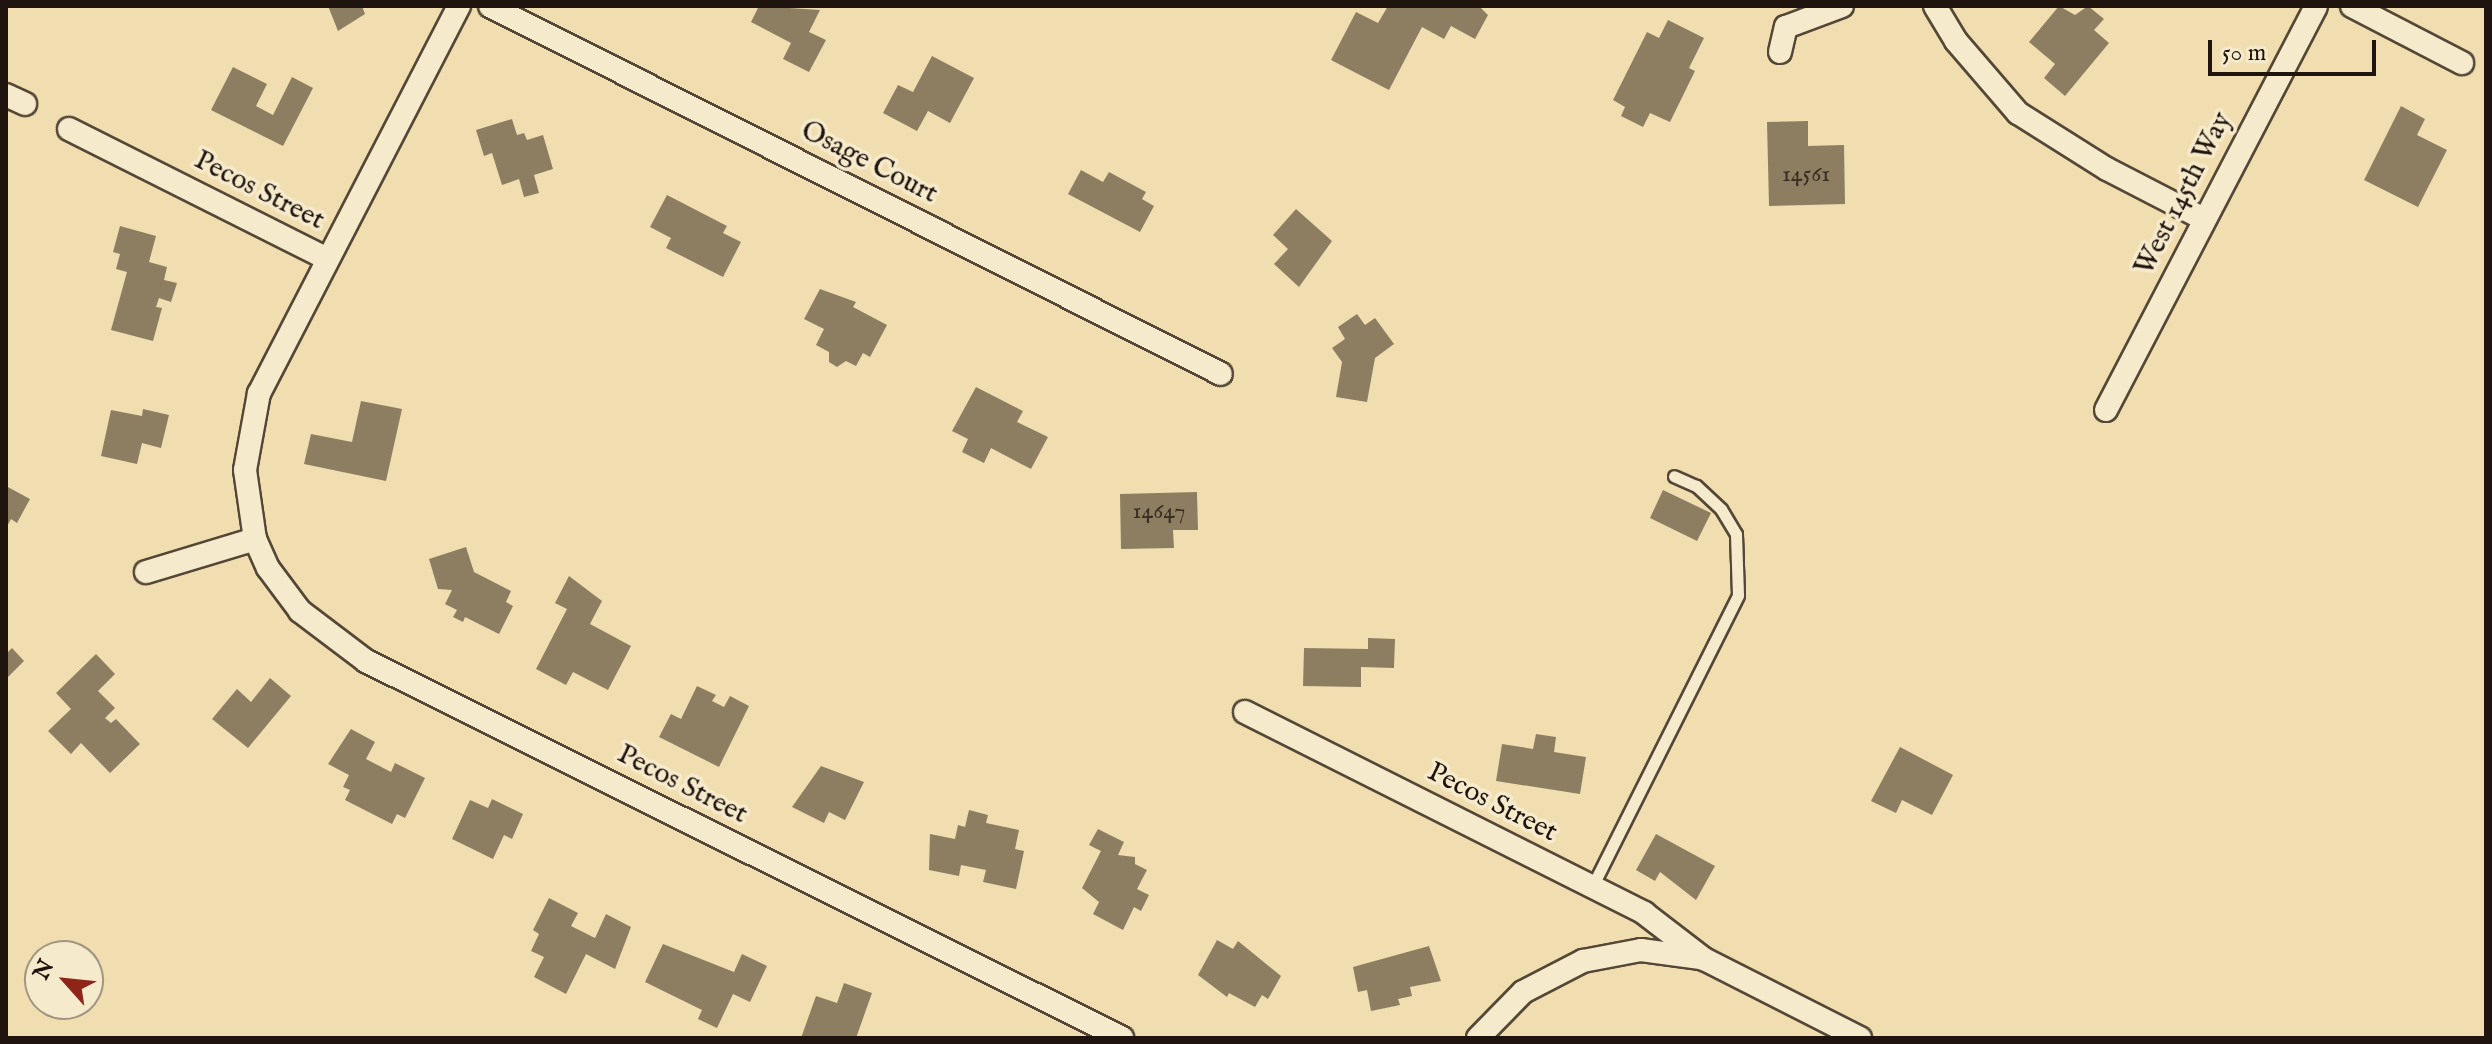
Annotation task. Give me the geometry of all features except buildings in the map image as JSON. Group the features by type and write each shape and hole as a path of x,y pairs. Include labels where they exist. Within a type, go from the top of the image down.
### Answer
{"street":[{"path":"327,259 459,6"},
{"name":"Osage Court","path":"490,6 1221,374"},
{"path":"1780,52 1786,27 1842,6"},
{"path":"1935,6 1956,41 2018,113 2107,169 2204,219"},
{"name":"West 145th Way","path":"2106,410 2316,6"},
{"path":"2352,6 2462,63"},
{"name":"Pecos Street","path":"69,129 327,259 252,414 245,470 255,539 300,611 366,661 1122,1038"},
{"path":"146,572 255,539"},
{"name":"Pecos Street","path":"1245,712 1644,913 1704,959 1860,1038"},
{"name":"Pecos Street","path":"1478,1038 1523,992 1583,961 1641,950 1704,959"}],"lane":[{"path":"1592,887 1738,595 1736,534 1721,509 1696,486 1674,476"}]}
